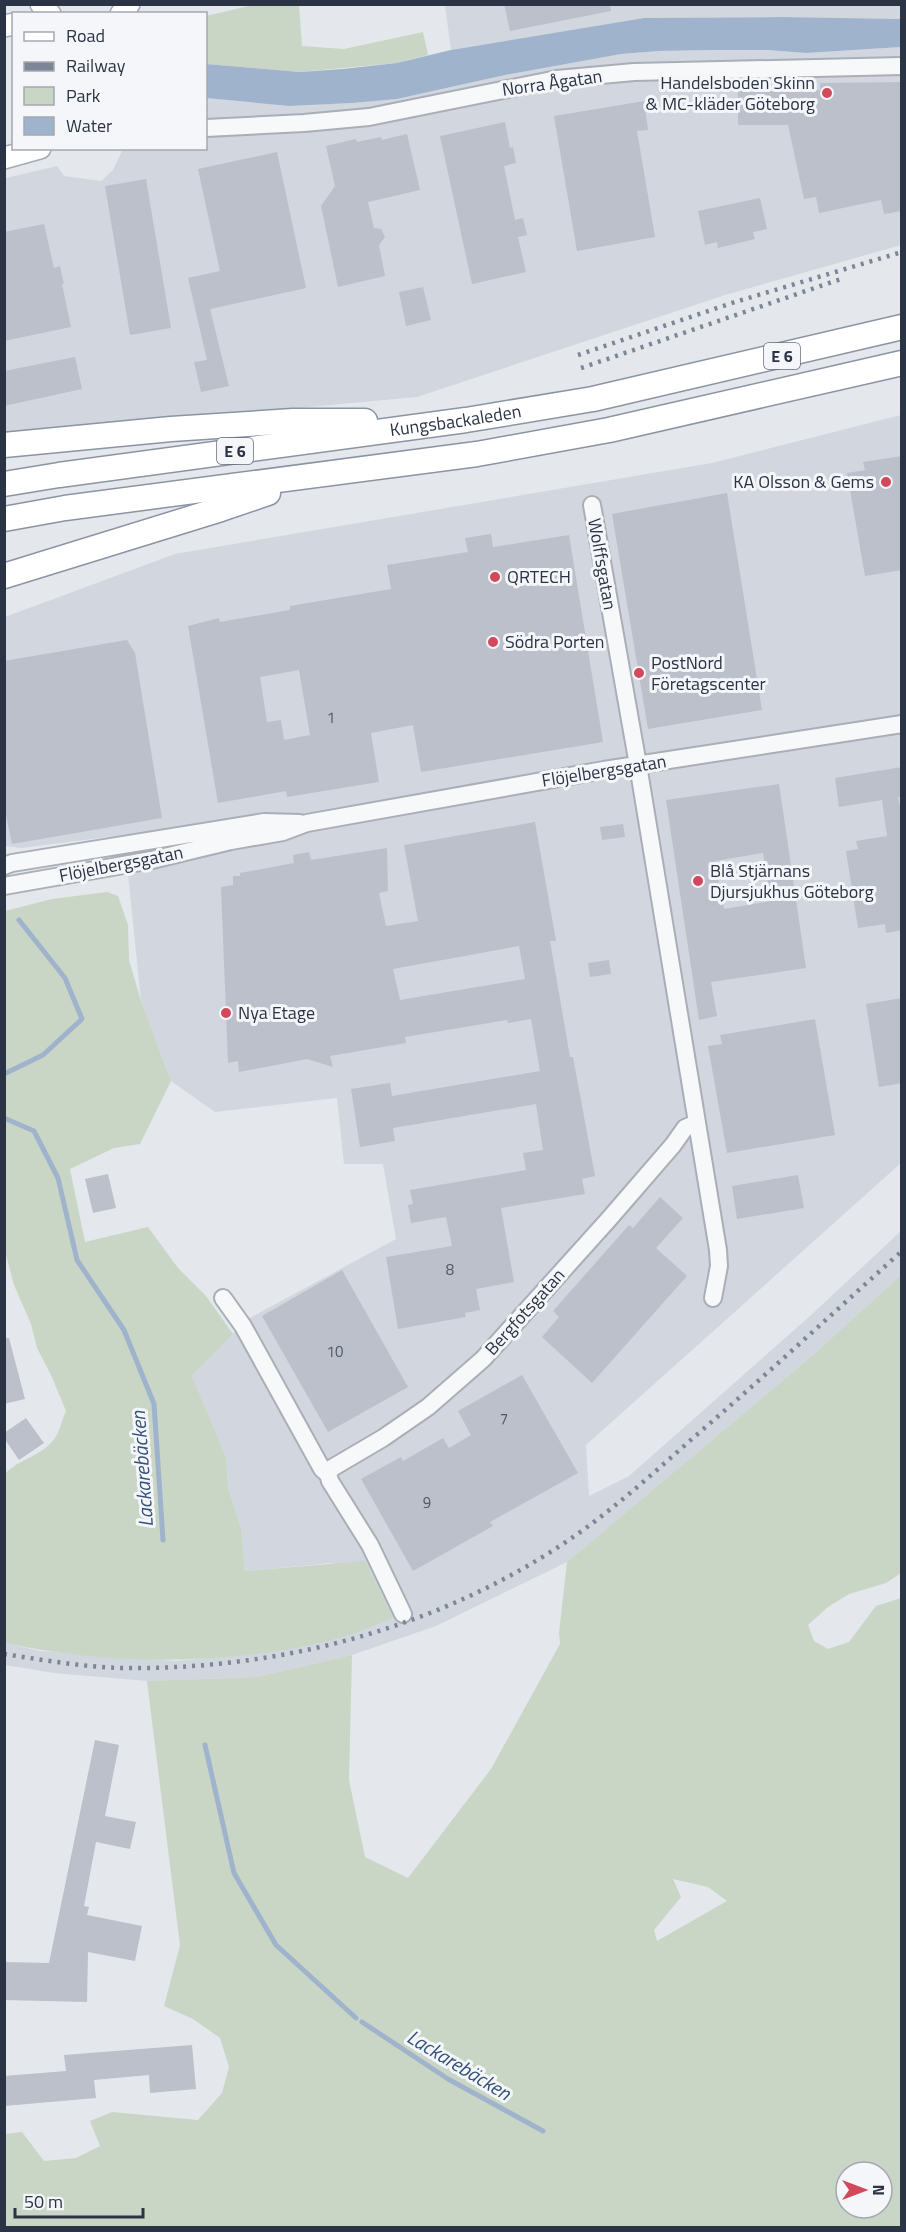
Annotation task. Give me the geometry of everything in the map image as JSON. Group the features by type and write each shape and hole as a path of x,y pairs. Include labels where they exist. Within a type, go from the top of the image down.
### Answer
{"highway":[{"name":"Kungsbackaleden","path":"4,484 81,471 466,420 593,399 902,327"},
{"name":"Kungsbackaleden","path":"4,519 64,508 477,454 609,430 902,363"},
{"path":"4,445 171,429 293,421 466,420"},
{"path":"4,576 221,509 316,476"}],"main road":[{"path":"4,158 33,150"}],"street":[{"name":"Norra Ågatan","path":"207,128 369,117 557,79 634,72 902,66"},
{"name":"Wolffsgatan","path":"592,505 638,765"},
{"name":"Flöjelbergsgatan","path":"4,885 152,860 231,841 283,832 307,823 638,765 902,724"},
{"path":"638,765 718,1250 719,1266 713,1298"},
{"name":"Flöjelbergsgatan","path":"7,864 264,822 307,823"},
{"name":"Bergfotsgatan","path":"328,1474 332,1468 383,1438 428,1407 483,1359 674,1145 685,1128 697,1123"},
{"path":"223,1298 243,1326 322,1469 328,1474 330,1481 370,1545 403,1614"}],"shaded area":[{"path":"901,4 902,19 644,18 451,50 445,5"},
{"path":"901,47 901,245 725,295 417,397 5,435 6,178 57,166 64,176 101,181 113,170 123,150 207,150 207,98 289,106 352,103 397,99 505,75 621,54 715,50 806,53"},
{"path":"901,415 901,1163 586,1445 589,1496 629,1476 810,1316 901,1231 901,1275 813,1355 567,1562 436,1626 352,1655 257,1677 147,1681 54,1673 5,1665 5,1643 40,1651 176,1661 254,1654 338,1639 393,1618 332,1563 245,1571 241,1528 228,1488 226,1457 192,1376 246,1320 396,1239 383,1164 344,1164 337,1098 215,1112 171,1081 141,1001 124,835 21,848 5,846 5,617 175,554 712,463"}],"green space":[{"path":"253,5 299,5 302,46 344,49 423,32 428,55 397,63 300,72 207,64 207,16"},
{"path":"107,892 118,896 128,925 129,960 141,1001 171,1081 140,1144 114,1148 70,1169 85,1242 148,1227 178,1268 206,1296 233,1334 192,1376 226,1457 228,1488 241,1528 245,1571 365,1561 393,1618 344,1637 255,1654 171,1660 87,1656 5,1643 5,1474 50,1444 57,1435 66,1411 37,1348 31,1324 14,1285 5,1251 5,911 52,899"},
{"path":"901,1275 901,1573 886,1583 849,1594 828,1607 808,1625 814,1641 828,1649 849,1642 876,1606 901,1598 901,2227 5,2227 5,2134 22,2132 44,2161 76,2158 100,2146 90,2121 112,2112 198,2120 222,2093 229,2067 220,2038 193,2019 164,2006 180,1945 147,1681 257,1677 352,1655 349,1780 365,1857 408,1878 491,1769 560,1644 559,1633 567,1562 813,1355","holes":["673,1879 708,1887 727,1901 657,1941 654,1930 681,1897"]}],"water":[{"path":"644,18 901,19 901,47 806,53 715,50 621,54 505,75 397,99 352,103 289,106 207,98 207,64 300,72 343,69 397,63 451,50"}],"building":[{"path":"504,4 610,4 611,11 510,31"},
{"path":"902,82 902,211 884,214 881,200 819,213 816,197 804,199 788,125 738,125 738,91 820,90 820,83"},
{"path":"644,101 648,130 637,131 655,237 577,251 554,116"},
{"path":"505,122 510,148 513,147 516,163 504,166 515,220 523,218 527,235 518,237 526,272 472,284 440,136"},
{"path":"407,134 420,190 368,202 374,228 381,229 385,237 379,245 385,276 338,287 321,206 335,186 326,146 356,139 357,142 381,137 382,140"},
{"path":"277,152 306,288 210,309 229,386 201,392 194,362 207,360 188,278 220,271 198,169"},
{"path":"146,179 171,328 130,335 105,186"},
{"path":"760,198 767,229 753,232 755,239 718,248 717,242 705,245 698,211"},
{"path":"44,224 54,268 60,266 71,327 4,341 4,232"},
{"path":"423,287 431,320 406,326 399,292"},
{"path":"75,357 82,389 4,406 4,371"},
{"path":"902,456 902,570 865,576 847,473 865,470 863,462"},
{"path":"727,493 762,710 648,729 612,514"},
{"path":"491,534 493,547 569,535 603,742 421,772 413,725 371,733 379,782 287,797 286,791 218,803 188,626 219,618 220,622 290,610 290,606 391,589 387,565 468,552 465,538","holes":["299,670 310,735 284,740 281,720 267,722 260,677"]},
{"path":"127,640 135,653 162,818 12,844 4,805 4,661"},
{"path":"902,767 902,797 898,797 902,817 902,930 886,933 885,924 858,928 846,851 858,849 856,841 887,836 882,800 839,807 835,778"},
{"name":"Blå Stjärnans Djursjukhus Göteborg","path":"779,784 806,968 711,982 717,1016 699,1020 666,800","holes":["763,853 771,901 724,909 715,861"]},
{"path":"535,822 556,941 550,941 570,1057 573,1057 595,1176 582,1179 585,1194 501,1208 514,1282 476,1289 480,1310 465,1313 466,1317 398,1329 386,1257 452,1246 446,1217 411,1223 408,1205 413,1204 410,1190 526,1170 523,1153 543,1150 536,1104 393,1128 395,1141 360,1147 351,1089 390,1083 392,1096 540,1071 531,1019 508,1023 507,1020 405,1037 406,1043 330,1056 333,1067 307,1059 239,1072 238,1061 228,1063 221,887 233,885 233,876 240,876 240,873 294,863 293,855 309,852 311,860 387,848 388,891 379,893 386,926 418,921 404,845","holes":["519,946 525,979 400,1000 393,969"]},
{"path":"623,824 625,837 602,840 600,827"},
{"path":"609,960 611,974 590,977 588,963"},
{"path":"902,998 902,1083 879,1087 866,1004"},
{"path":"815,1019 835,1135 727,1153 708,1046 722,1044 720,1035"},
{"path":"108,1174 116,1208 93,1213 85,1179"},
{"path":"798,1175 804,1208 737,1219 732,1186"},
{"path":"660,1197 683,1218 656,1248 687,1276 592,1383 542,1337 559,1317 553,1311 629,1225 633,1228"},
{"path":"342,1270 408,1387 328,1432 262,1316"},
{"path":"4,1338 9,1338 25,1399 4,1404"},
{"path":"522,1375 578,1473 490,1522 493,1526 413,1571 361,1479 401,1457 403,1461 443,1438 449,1448 471,1435 458,1411"},
{"path":"26,1418 44,1443 19,1460 4,1438 4,1433"},
{"path":"95,1740 119,1745 105,1816 136,1822 130,1849 96,1842 84,1906 89,1907 87,1915 142,1926 135,1961 88,1952 87,2002 4,2000 4,1962 49,1963"},
{"path":"192,2045 196,2089 150,2093 149,2075 94,2080 96,2098 4,2106 4,2076 66,2071 64,2055"}],"waterway":[{"name":"Lackarebäcken","path":"4,1074 43,1055 82,1019 65,978 19,920"},
{"name":"Lackarebäcken","path":"4,1118 34,1131 58,1178 77,1260 124,1330 154,1404 163,1540"},
{"name":"Lackarebäcken","path":"205,1745 234,1873 276,1945 356,2018"},
{"name":"Lackarebäcken","path":"362,2022 448,2079 543,2131"}],"railway":[{"path":"578,355 735,302 902,252"},
{"path":"581,368 841,279"},
{"path":"4,1654 78,1665 123,1668 179,1667 235,1662 346,1641 452,1604 552,1551 607,1512 746,1392 902,1251"}],"place":[{"name":"Handelsboden Skinn & MC-kläder Göteborg","path":"827,93"},
{"name":"KA Olsson & Gems","path":"886,482"},
{"name":"QRTECH","path":"495,577"},
{"name":"Södra Porten","path":"493,642"},
{"name":"PostNord Företagscenter","path":"639,673"},
{"name":"Blå Stjärnans Djursjukhus Göteborg","path":"698,881"},
{"name":"Nya Etage","path":"226,1013"}]}
